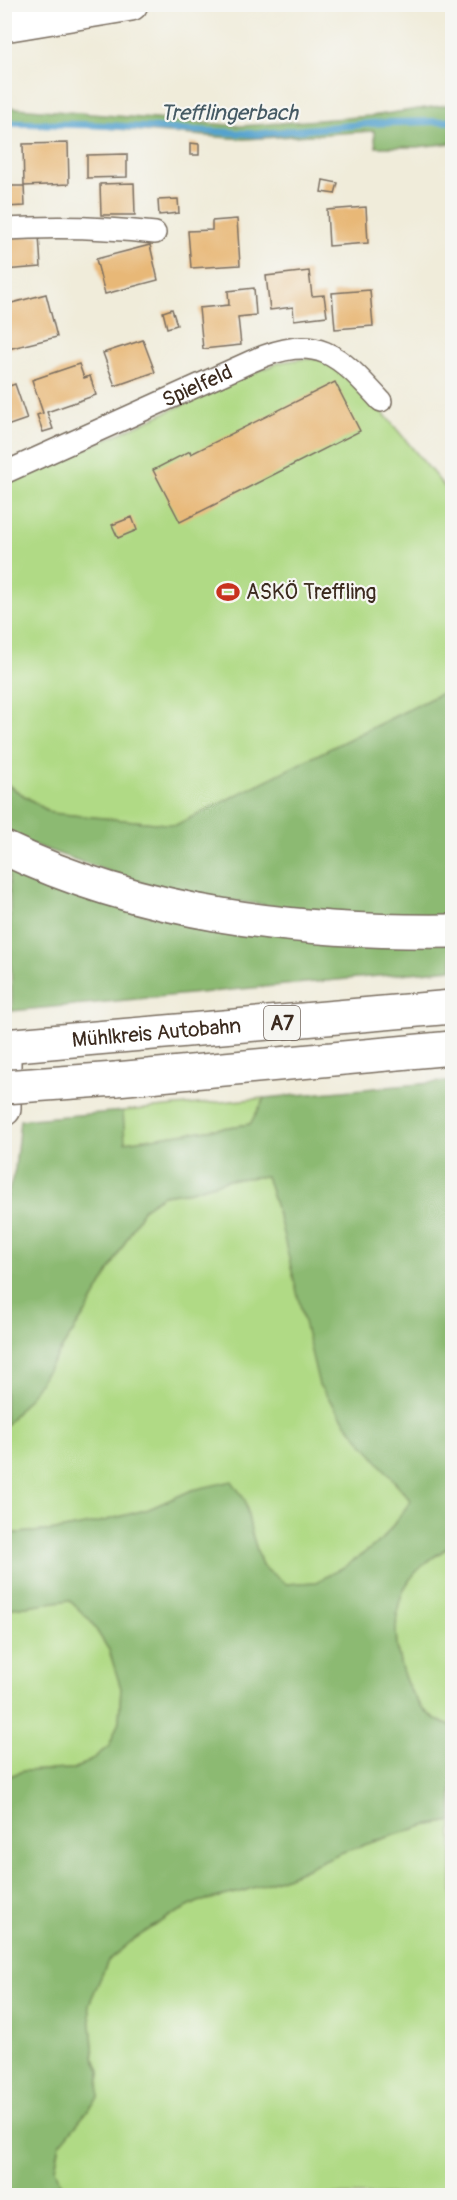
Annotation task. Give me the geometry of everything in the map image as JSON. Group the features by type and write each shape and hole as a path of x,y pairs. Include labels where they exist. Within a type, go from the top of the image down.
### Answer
{"main road":[{"path":"4,25 131,4"},
{"path":"11,852 105,887 223,916 281,924 368,931 453,931"},
{"name":"Mühlkreis Autobahn","path":"4,1046 453,1007"},
{"name":"Mühlkreis Autobahn","path":"4,1087 453,1048"},
{"path":"4,1059 4,1109"}],"street":[{"path":"4,229 89,228 154,233"},
{"name":"Spielfeld","path":"4,473 24,466 259,358 284,351 312,348 333,355 352,369 381,401"}],"green space":[{"path":"452,104 452,143 416,147 376,147 374,131 244,139 4,120 5,107 241,126 371,116"},
{"name":"ASKÖ Treffling","path":"318,359 335,364 366,392 452,496 452,688 176,825 51,813 5,783 5,483 258,371 281,362"},
{"path":"452,688 452,920 400,920 176,895 5,835 4,783 51,813 176,825"},
{"path":"9,869 147,915 452,939 452,969 12,1011"},
{"path":"452,1081 452,1545 429,1561 409,1580 401,1597 396,1633 403,1673 411,1691 421,1707 435,1719 452,1726 452,1821 424,1826 385,1838 340,1853 289,1876 240,1892 198,1902 170,1916 134,1939 108,1961 89,2004 94,2056 100,2071 99,2097 60,2144 55,2168 64,2195 5,2195 5,1778 23,1771 74,1769 90,1761 109,1746 119,1721 121,1688 109,1650 90,1620 69,1600 5,1609 5,1534 59,1530 96,1523 149,1509 192,1490 232,1481 245,1500 251,1531 262,1566 286,1584 316,1582 346,1566 382,1540 411,1501 346,1423 319,1385 280,1221 266,1176 227,1180 191,1191 163,1195 144,1208 88,1309 31,1395 5,1426 5,1204 15,1169 20,1120 123,1111 125,1142 250,1124 265,1098"},
{"path":"265,1098 250,1124 124,1142 123,1111"},
{"path":"266,1176 280,1221 395,1483 411,1501 382,1540 346,1566 316,1582 286,1584 262,1566 245,1501 192,1490 149,1509 96,1523 59,1530 5,1534 5,1426 31,1395 88,1309 144,1208 163,1195 191,1191 227,1180"},
{"path":"452,1545 452,1726 435,1719 421,1707 411,1691 403,1673 396,1633 401,1597 409,1580 429,1561"},
{"path":"69,1600 90,1620 109,1650 121,1688 119,1721 109,1746 90,1761 74,1769 23,1771 5,1778 5,1609"},
{"path":"452,1821 452,2195 64,2195 55,2168 60,2144 99,2097 100,2071 94,2056 89,2004 108,1961 134,1939 170,1916 198,1902 240,1892 289,1876 340,1853 385,1838 424,1826"}],"building":[{"path":"68,143 69,184 24,186 23,144"},
{"path":"190,143 199,144 199,155 190,155"},
{"path":"127,154 127,177 87,178 87,155"},
{"path":"323,180 338,183 335,194 321,192"},
{"path":"134,183 135,215 101,215 100,184"},
{"path":"4,186 24,186 25,206 4,207"},
{"path":"178,199 179,213 159,215 158,200"},
{"path":"366,207 368,243 329,246 327,210"},
{"path":"237,219 240,265 191,268 188,231 212,230 212,221"},
{"path":"39,235 41,267 4,270 4,238"},
{"path":"150,245 158,280 105,294 96,259"},
{"path":"309,271 312,296 324,295 327,316 294,320 293,307 270,310 266,276"},
{"path":"254,288 256,315 238,317 241,345 203,349 199,308 229,305 228,291"},
{"path":"370,290 373,326 335,329 332,293"},
{"path":"46,294 57,337 4,350 4,305"},
{"path":"172,309 177,325 167,328 163,312"},
{"path":"143,340 155,372 115,386 103,353"},
{"path":"79,364 84,378 90,376 96,395 47,412 53,429 43,432 37,415 43,413 32,380"},
{"path":"335,382 360,431 180,522 153,470 190,451 191,454"},
{"path":"15,384 27,419 4,427 4,388"},
{"path":"132,517 137,530 118,538 112,525"}],"waterway":[{"name":"Trefflingerbach","path":"4,123 97,125 257,134 377,123 452,121"}],"place":[{"name":"ASKÖ Treffling","path":"228,592"}]}
